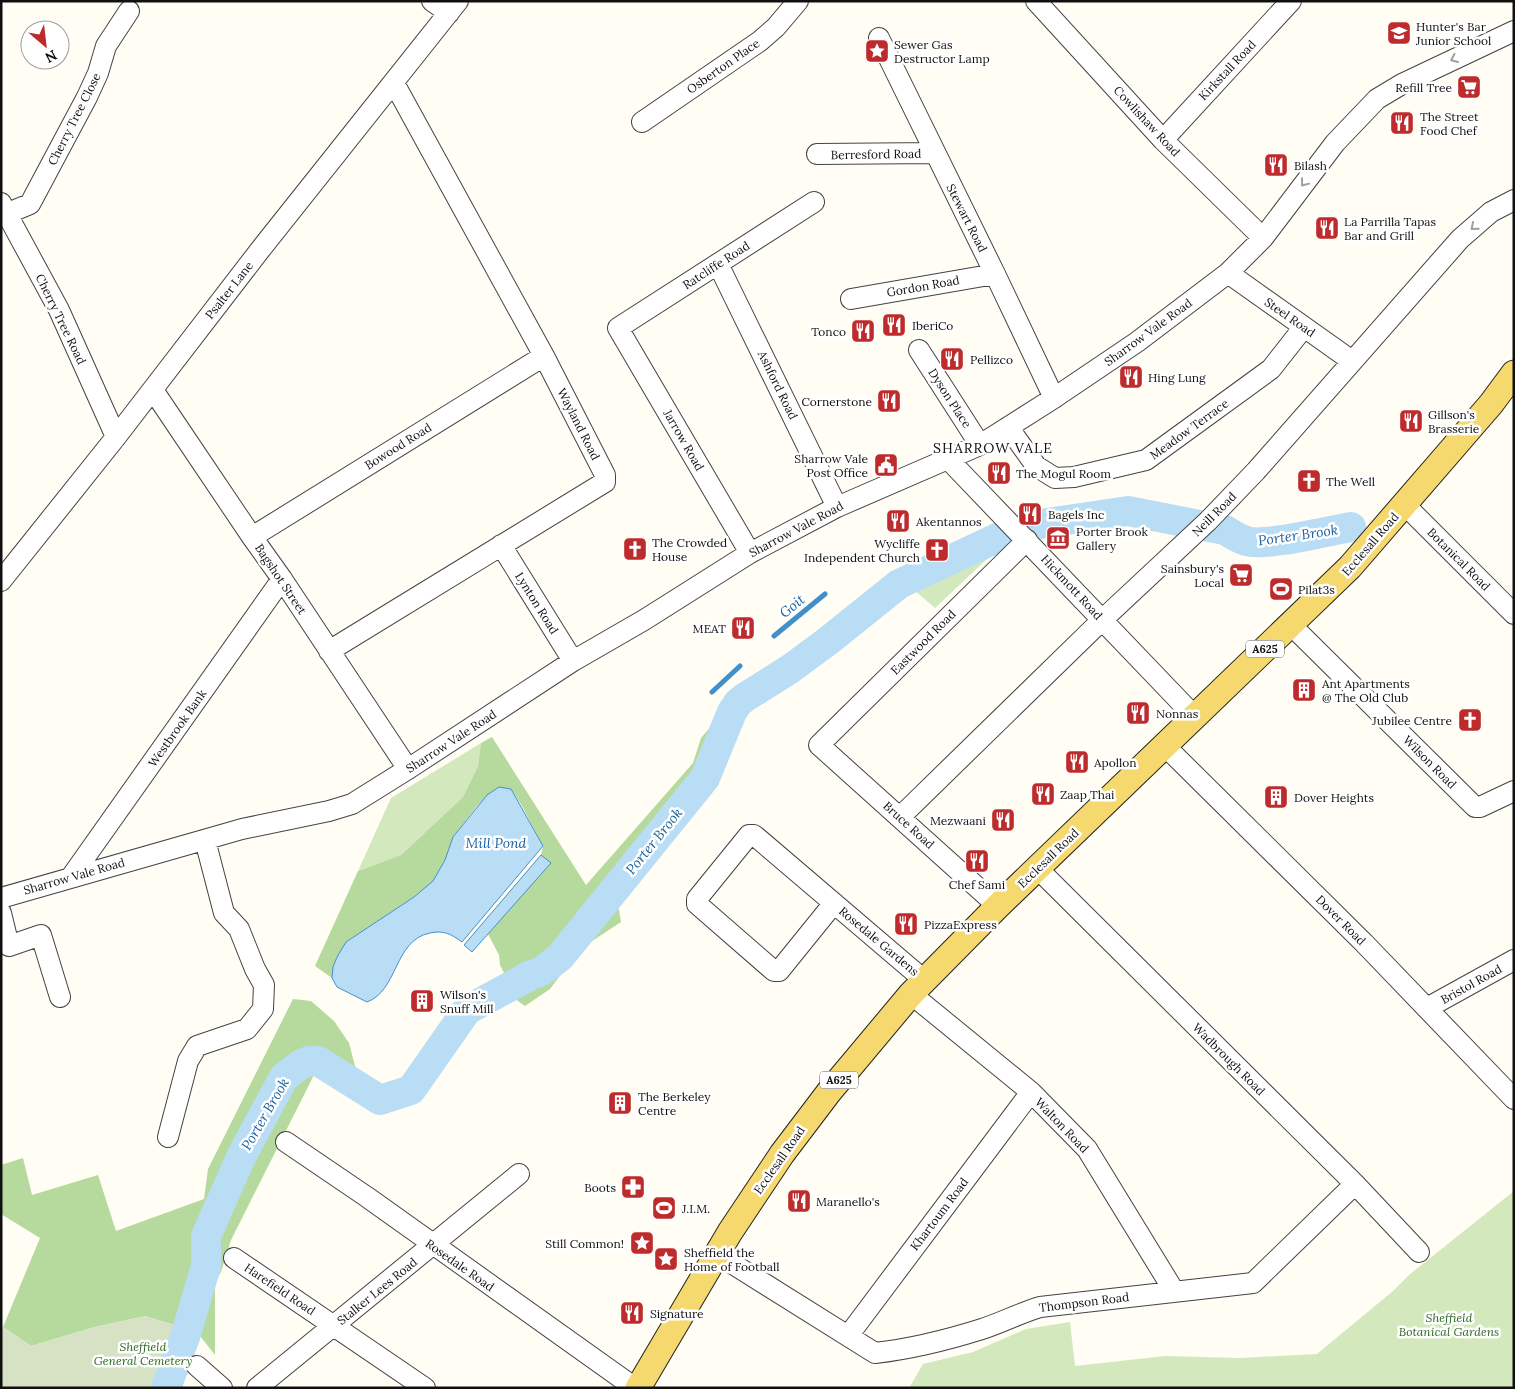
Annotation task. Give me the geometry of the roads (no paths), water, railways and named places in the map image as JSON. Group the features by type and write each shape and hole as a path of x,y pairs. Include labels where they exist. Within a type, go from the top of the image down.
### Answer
{"main road":[{"name":"Ecclesall Road","path":"636,1388 717,1254 782,1154 829,1092 917,987 1037,868 1350,567 1491,404 1514,373"}],"street":[{"path":"432,1 454,7"},
{"name":"Osberton Place","path":"642,122 760,41 776,28 798,1"},
{"name":"Cowlishaw Road","path":"1036,1 1163,140 1263,238"},
{"name":"Kirkstall Road","path":"1163,140 1291,1"},
{"name":"Psalter Lane","path":"1,581 454,7"},
{"name":"Cherry Tree Close","path":"3,211 30,204 87,97 98,73 106,46 129,11"},
{"name":"Sharrow Vale Road","path":"1,898 242,829 329,811 352,804 408,770 573,661 644,620 750,553 837,507 980,445 1137,342 1228,273 1263,238 1334,143 1378,99 1402,84 1514,32"},
{"name":"Stewart Road","path":"879,38 1054,398"},
{"name":"Wayland Road","path":"329,651 605,482 606,475 544,356 394,83"},
{"name":"Berresford Road","path":"817,154 935,153"},
{"name":"Neill Road","path":"900,817 1102,620 1202,526 1256,471 1460,239 1491,212 1514,200"},
{"name":"Ratcliffe Road","path":"618,328 814,202"},
{"name":"Cherry Tree Road","path":"3,211 59,310 116,437"},
{"name":"Ashford Road","path":"718,264 837,507"},
{"name":"Steel Road","path":"1228,273 1352,361"},
{"name":"Gordon Road","path":"851,299 995,274"},
{"name":"Meadow Terrace","path":"1008,427 1036,466 1055,478 1074,477 1146,460 1271,369 1304,327"},
{"name":"Jarrow Road","path":"618,328 750,553"},
{"name":"Dyson Place","path":"920,350 980,445"},
{"name":"Bowood Road","path":"252,537 544,356"},
{"name":"Bagshot Street","path":"153,390 252,537 282,578 408,770"},
{"name":"Hickmott Road","path":"948,458 1194,717"},
{"name":"Botanical Road","path":"1404,504 1514,614"},
{"name":"Eastwood Road","path":"820,745 1026,538"},
{"name":"Lynton Road","path":"501,545 573,661"},
{"name":"Westbrook Bank","path":"71,877 282,578"},
{"name":"Wilson Road","path":"1290,625 1475,807 1480,807 1514,791"},
{"name":"Bruce Road","path":"820,745 998,906"},
{"name":"Dover Road","path":"1165,746 1427,1008 1514,1099"},
{"name":"Rosedale Gardens","path":"834,903 779,971 774,971 697,904 696,900 749,835 754,835 834,903 917,987"},
{"path":"168,1136 188,1061 197,1046 247,1029 263,1009 264,985 255,969 240,930 224,913 205,840"},
{"name":"Wadbrough Road","path":"1037,868 1355,1184 1419,1252"},
{"path":"1,913 9,946 41,935 60,997"},
{"name":"Bristol Road","path":"1427,1008 1514,960"},
{"name":"Walton Road","path":"917,987 1031,1092 1088,1149 1174,1291"},
{"name":"Khartoum Road","path":"848,1336 1031,1092"},
{"name":"Rosedale Road","path":"286,1142 636,1388"},
{"name":"Stalker Lees Road","path":"257,1388 519,1174"},
{"name":"Thompson Road","path":"717,1254 875,1353 936,1342 984,1328 1040,1306 1253,1283 1355,1184"},
{"name":"Harefield Road","path":"234,1258 425,1388"},
{"path":"197,1366 222,1388"}],"water":[{"name":"Mill Pond","path":"499,787 511,789 543,846 462,942 443,932 430,933 418,938 409,945 402,955 385,988 367,1002 337,987 332,978 333,967 346,942 414,897 433,881 445,860 453,837 487,795"},
{"path":"541,855 551,863 472,952 464,945"},
{"path":"483,995 487,998 469,1023 455,1015 464,1005"},
{"path":"453,1021 462,1027 452,1039 440,1033 441,1031 445,1032"},
{"path":"428,1055 438,1060 411,1100 403,1104 383,1108 385,1094 408,1085"}],"waterway":[{"name":"Porter Brook","path":"166,1388 186,1334 206,1266 206,1236 242,1155 284,1077 300,1065 309,1061 318,1061 380,1100 411,1090 467,1010 531,975 542,971 560,957 705,778 732,712 738,703 790,669 828,641 899,584 997,538 1034,525 1128,511 1225,530 1243,540 1255,542 1282,540 1351,527"},
{"name":"Goit","path":"774,636 825,594"},
{"name":"Goit","path":"712,692 740,666"}],"place":[{"name":"Hunter's Bar Junior School","path":"1399,33"},
{"name":"Sewer Gas Destructor Lamp","path":"877,51"},
{"name":"Refill Tree","path":"1469,87"},
{"name":"The Street Food Chef","path":"1402,123"},
{"name":"Bilash","path":"1276,165"},
{"name":"La Parrilla Tapas Bar and Grill","path":"1327,228"},
{"name":"IberiCo","path":"894,325"},
{"name":"Tonco","path":"863,331"},
{"name":"Pellizco","path":"952,359"},
{"name":"Hing Lung","path":"1131,377"},
{"name":"Cornerstone","path":"889,401"},
{"name":"Gillson's Brasserie","path":"1411,421"},
{"name":"Sharrow Vale Post Office","path":"886,465"},
{"name":"The Mogul Room","path":"999,473"},
{"name":"The Well","path":"1309,481"},
{"name":"Bagels Inc","path":"1030,514"},
{"name":"Akentannos","path":"898,521"},
{"name":"Porter Brook Gallery","path":"1058,538"},
{"name":"The Crowded House","path":"635,549"},
{"name":"Wycliffe Independent Church","path":"937,550"},
{"name":"Sainsbury's Local","path":"1241,575"},
{"name":"Pilat3s","path":"1281,589"},
{"name":"MEAT","path":"743,628"},
{"name":"Ant Apartments @ The Old Club","path":"1304,690"},
{"name":"Nonnas","path":"1138,713"},
{"name":"Jubilee Centre","path":"1470,720"},
{"name":"Apollon","path":"1077,762"},
{"name":"Zaap Thai","path":"1043,794"},
{"name":"Dover Heights","path":"1276,797"},
{"name":"Mezwaani","path":"1003,820"},
{"name":"Chef Sami","path":"977,861"},
{"name":"PizzaExpress","path":"906,924"},
{"name":"Wilson's Snuff Mill","path":"422,1001"},
{"name":"The Berkeley Centre","path":"620,1103"},
{"name":"Boots","path":"633,1187"},
{"name":"Maranello's","path":"799,1201"},
{"name":"J.I.M.","path":"664,1208"},
{"name":"Still Common!","path":"642,1243"},
{"name":"Sheffield the Home of Football","path":"666,1259"},
{"name":"Signature","path":"632,1313"}],"district":[{"name":"SHARROW VALE","path":"993,448"}],"park label":[{"name":"Sheffield Botanical Gardens","path":"1449,1324"},
{"name":"Sheffield General Cemetery","path":"143,1353"}]}
